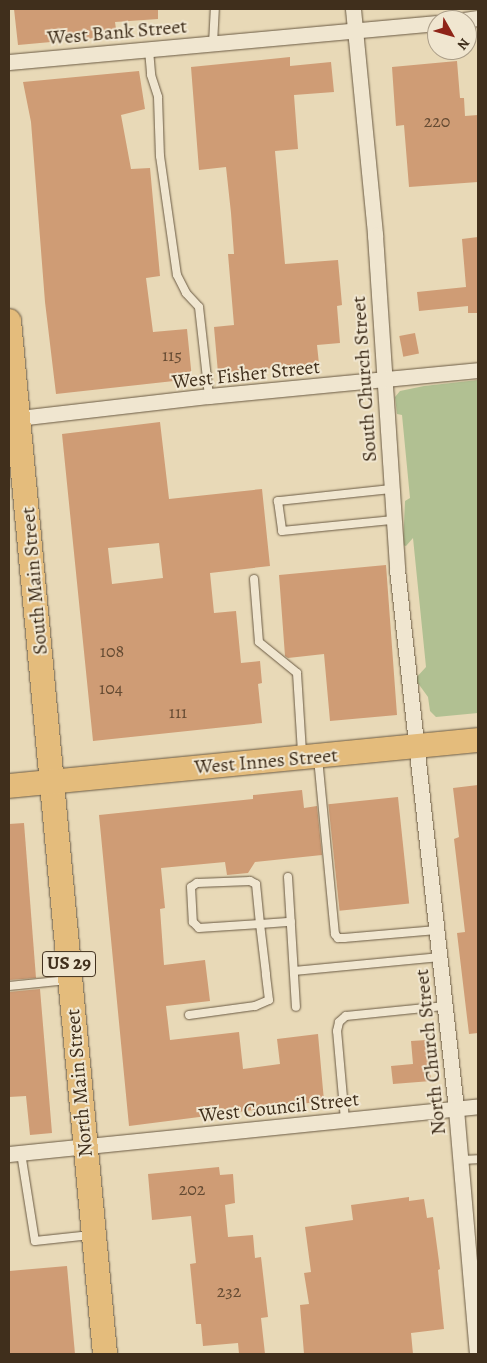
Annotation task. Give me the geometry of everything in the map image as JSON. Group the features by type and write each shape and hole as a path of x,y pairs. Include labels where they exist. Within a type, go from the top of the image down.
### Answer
{"main road":[{"name":"South Main Street","path":"9,321 14,419 53,781"},
{"name":"West Innes Street","path":"9,786 478,740"},
{"name":"North Main Street","path":"53,781 105,1354"}],"street":[{"name":"South Church Street","path":"353,9 375,235 391,489 416,747"},
{"name":"West Bank Street","path":"9,62 427,24"},
{"name":"West Fisher Street","path":"14,419 209,396 478,370"},
{"name":"North Church Street","path":"416,747 456,1109 477,1354"},
{"name":"West Council Street","path":"15,1154 478,1106"}],"lane":[{"path":"214,44 215,9"},
{"path":"149,50 151,75 158,97 160,156 176,275 186,293 198,307 209,396"},
{"path":"391,489 278,501 282,530 394,520"},
{"path":"254,579 259,642 297,673 335,934 338,938 344,938 437,930"},
{"path":"288,877 296,1007"},
{"path":"189,1015 255,1006 269,1000 260,924 256,884 250,881 197,883 191,887 193,922 199,928 260,924 291,922"},
{"path":"294,971 440,957"},
{"path":"9,986 70,980"},
{"path":"345,1120 336,1031 339,1022 346,1016 445,1006"},
{"path":"15,1154 35,1241 94,1235"},
{"path":"460,1160 478,1159"}],"green space":[{"path":"478,380 478,713 436,717 430,711 428,697 415,679 426,667 413,538 406,546 403,545 405,501 410,498 402,415 397,414 395,397 400,391 424,386"}],"building":[{"path":"14,9 158,9 158,19 115,22 117,36 18,45"},
{"path":"290,57 290,66 331,62 334,92 294,95 298,149 275,151 285,264 338,260 342,305 337,306 340,343 317,345 319,364 218,373 214,327 234,325 228,254 234,254 231,213 226,167 199,170 191,67"},
{"path":"457,61 460,98 464,98 465,116 478,115 478,182 409,187 404,125 396,126 392,67"},
{"path":"139,71 145,109 121,115 131,169 150,168 160,276 146,278 153,332 187,329 192,379 56,394 45,302 31,122 23,82"},
{"path":"478,237 478,313 468,313 468,306 419,311 417,292 466,287 462,239"},
{"path":"415,333 419,354 403,357 399,336"},
{"path":"160,422 169,499 262,489 270,566 210,573 214,613 236,611 241,663 260,661 262,683 258,684 262,723 93,741 62,434","holes":["159,543 163,578 112,584 108,548"]},
{"path":"386,565 397,715 330,721 324,654 288,658 285,656 279,575"},
{"path":"478,785 478,1033 469,1034 457,933 465,932 454,839 459,837 453,788"},
{"path":"302,790 304,808 317,806 322,855 255,862 248,873 227,875 225,862 161,868 165,908 160,909 164,965 205,960 210,1001 166,1006 170,1040 239,1032 243,1069 280,1064 277,1039 318,1034 324,1101 129,1126 99,815 253,799 253,795"},
{"path":"398,797 409,903 340,911 328,804"},
{"path":"24,823 36,978 9,980 9,824"},
{"path":"40,989 52,1133 30,1135 26,1096 9,1097 9,992"},
{"path":"427,1040 431,1081 393,1084 391,1066 413,1064 411,1041"},
{"path":"219,1167 220,1175 233,1174 235,1203 225,1205 228,1237 253,1235 255,1258 261,1257 268,1317 261,1318 265,1354 239,1354 238,1343 203,1346 201,1324 196,1324 190,1264 196,1263 191,1216 152,1220 148,1174"},
{"path":"409,1197 409,1201 424,1199 427,1218 433,1217 440,1269 438,1270 444,1329 411,1333 413,1354 304,1354 300,1305 309,1304 304,1273 311,1272 305,1227 353,1220 351,1205"},
{"path":"67,1266 75,1354 9,1354 9,1271"}]}
